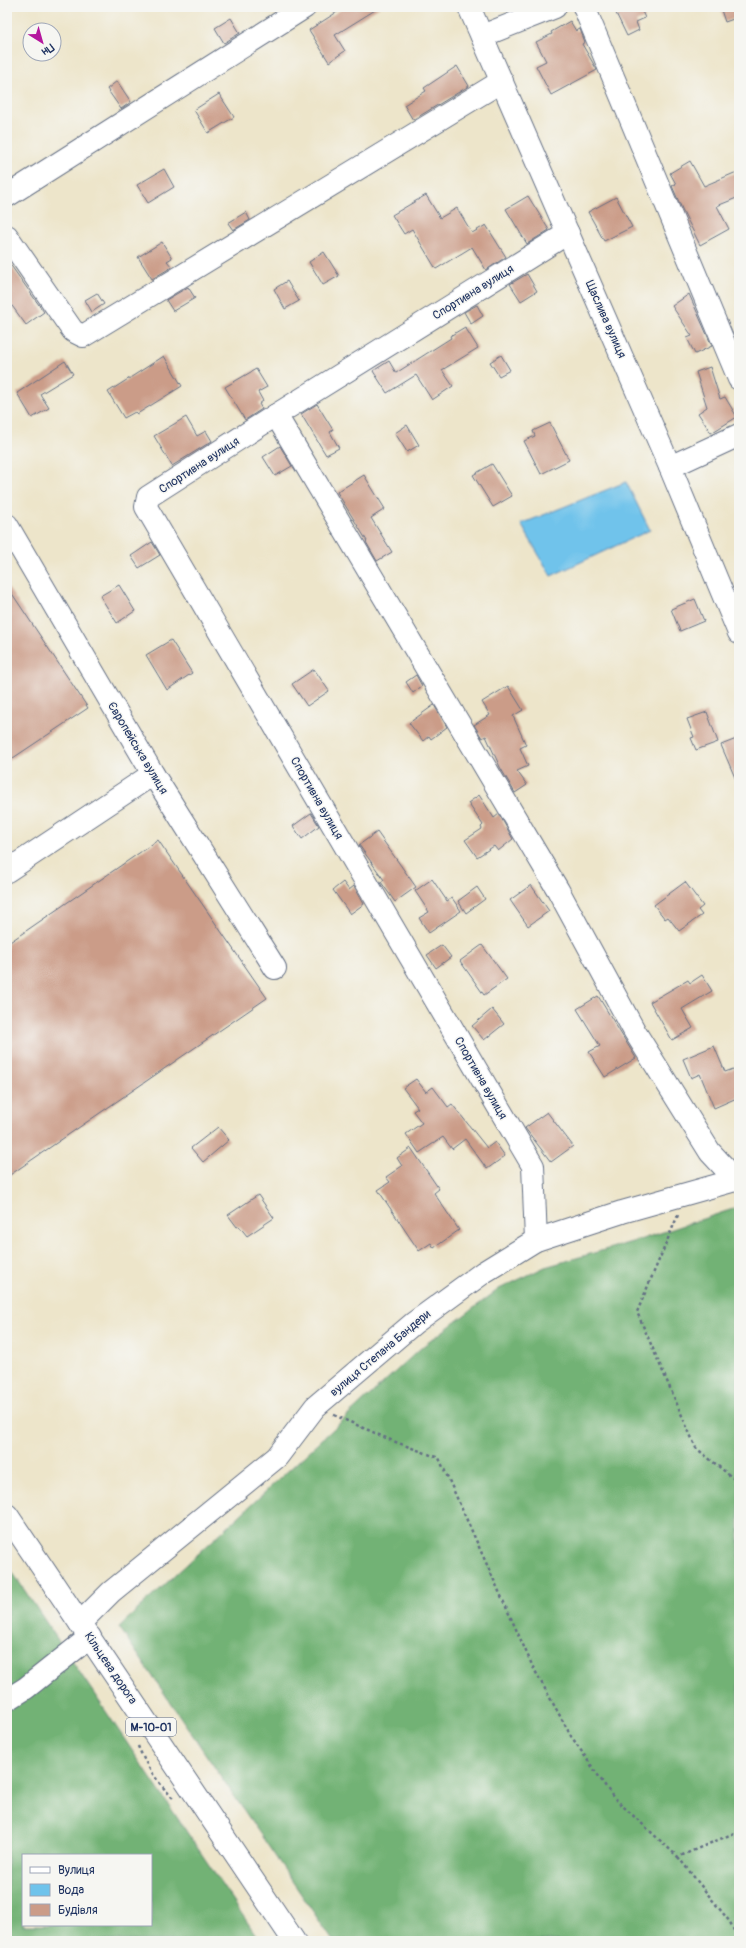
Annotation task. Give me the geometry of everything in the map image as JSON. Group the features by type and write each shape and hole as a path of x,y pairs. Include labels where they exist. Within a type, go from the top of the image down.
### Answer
{"main road":[{"path":"7,196 305,7"},
{"name":"Щаслива вулиця","path":"469,7 670,467 739,633"},
{"path":"482,36 555,7"},
{"path":"584,7 739,379"},
{"path":"7,236 73,331 83,336 502,81"},
{"name":"Спортивна вулиця","path":"536,1240 533,1166 146,507 148,497 276,415 568,233"},
{"path":"276,415 558,890 636,1032 710,1152 737,1180"},
{"path":"670,467 739,435"},
{"name":"Європейська вулиця","path":"7,525 153,774 274,968"},
{"path":"7,871 153,774"},
{"name":"вулиця Степана Бандери","path":"7,1700 26,1688 85,1630 111,1592 277,1456 314,1407 414,1323 484,1272 536,1240 737,1180"},
{"name":"Кільцева дорога","path":"7,1515 294,1941"}],"path":[{"path":"686,1194 638,1312 696,1448 739,1483"},
{"path":"314,1407 393,1441 439,1458 533,1667 571,1736 613,1797 678,1856 730,1922 739,1941"},
{"path":"678,1856 739,1831"}],"green space":[{"path":"739,1207 739,1941 333,1941 119,1627 422,1347 499,1289 545,1267 639,1240"},
{"path":"7,1564 260,1941 7,1941"}],"water":[{"path":"626,482 650,530 551,576 521,524"}],"building":[{"path":"345,7 380,7 335,35 345,51 329,62 309,30"},
{"path":"613,7 640,7 645,18 636,22 639,30 627,36"},
{"path":"720,7 739,7 739,17 725,22"},
{"path":"231,18 240,33 224,43 215,28"},
{"path":"570,21 576,31 580,29 585,42 582,44 597,70 551,95 536,66 546,61 536,42 552,34 551,32"},
{"path":"457,66 469,86 413,120 404,105 426,91 424,88"},
{"path":"117,81 131,102 121,109 107,89"},
{"path":"219,94 234,117 208,133 194,110"},
{"path":"690,161 704,186 739,171 739,197 717,206 729,229 700,245 672,186 676,184 670,173"},
{"path":"164,169 174,187 148,203 137,185"},
{"path":"426,195 440,218 457,208 472,233 486,225 506,257 486,270 472,247 436,269 412,229 404,234 392,215"},
{"path":"528,196 549,230 527,244 506,209"},
{"path":"616,197 632,227 604,241 588,212"},
{"path":"246,212 250,220 233,230 228,223"},
{"path":"162,242 172,258 167,261 172,267 152,279 138,257"},
{"path":"324,252 339,276 323,285 309,262"},
{"path":"7,260 44,312 26,325 7,299"},
{"path":"527,274 537,291 521,301 510,284"},
{"path":"287,281 299,301 285,309 274,289"},
{"path":"188,287 195,298 173,311 166,300"},
{"path":"97,293 104,304 92,312 85,300"},
{"path":"689,294 712,346 695,354 687,338 692,336 672,306"},
{"path":"477,305 483,316 471,324 464,312"},
{"path":"465,327 478,348 442,370 453,386 432,400 416,375 387,393 373,371 389,361 396,373 451,338 450,336"},
{"path":"501,355 510,370 499,376 490,362"},
{"path":"164,356 182,386 137,414 135,412 124,418 108,392"},
{"path":"65,361 73,374 40,394 49,408 32,418 17,393"},
{"path":"710,367 720,399 725,397 737,417 711,433 698,413 707,407 696,372"},
{"path":"256,369 267,387 258,392 263,401 259,404 262,409 245,420 225,387"},
{"path":"317,404 333,430 330,432 339,448 326,455 301,414"},
{"path":"186,417 197,436 206,431 212,441 172,466 154,436"},
{"path":"550,423 569,460 541,474 524,441 535,436 533,431"},
{"path":"407,425 419,445 407,452 395,433"},
{"path":"280,446 292,466 275,476 263,457"},
{"path":"492,464 512,496 493,507 473,475"},
{"path":"364,475 385,509 371,518 392,552 377,561 366,542 367,541 337,492"},
{"path":"152,542 160,555 139,568 131,556"},
{"path":"119,585 135,611 117,623 100,596"},
{"path":"7,586 88,708 7,762"},
{"path":"695,599 704,621 680,631 671,609"},
{"path":"171,640 192,673 167,690 146,655"},
{"path":"314,669 329,691 307,706 292,684"},
{"path":"416,675 422,686 413,693 406,682"},
{"path":"508,686 523,710 513,716 526,745 520,748 528,766 517,771 527,785 515,793 500,767 486,736 482,738 474,725 490,715 482,702"},
{"path":"434,705 447,727 431,739 429,736 423,741 409,723"},
{"path":"707,712 718,742 696,750 691,738 694,737 687,719"},
{"path":"739,738 739,787 721,745"},
{"path":"479,795 494,818 499,814 513,839 498,851 494,846 477,857 465,840 482,829 481,827 483,825 468,803"},
{"path":"311,813 319,826 302,839 293,826"},
{"path":"377,832 416,887 395,902 381,882 384,880 359,845"},
{"path":"158,840 267,998 7,1177 7,944"},
{"path":"432,879 447,901 452,898 461,911 429,933 419,918 429,912 415,891"},
{"path":"343,882 349,890 354,886 364,904 350,914 333,890"},
{"path":"685,882 703,906 698,910 702,915 679,931 668,917 665,919 654,905"},
{"path":"531,885 549,911 528,926 510,900"},
{"path":"477,887 485,899 466,913 458,901"},
{"path":"442,945 451,957 436,968 427,955"},
{"path":"482,945 507,979 484,995 460,961"},
{"path":"702,975 712,991 682,1009 693,1028 672,1040 650,1002 688,980 690,983"},
{"path":"598,996 636,1058 605,1077 589,1052 600,1046 577,1009"},
{"path":"492,1009 504,1024 484,1040 472,1026"},
{"path":"714,1046 725,1072 736,1068 739,1075 739,1097 714,1108 700,1074 691,1078 683,1059"},
{"path":"416,1079 426,1092 433,1087 448,1107 452,1104 487,1148 495,1142 505,1156 487,1169 465,1139 452,1149 443,1137 419,1153 406,1134 422,1123 413,1111 418,1108 403,1088"},
{"path":"547,1112 573,1146 551,1162 525,1128"},
{"path":"218,1127 229,1140 203,1162 191,1148"},
{"path":"411,1148 439,1189 434,1193 459,1230 434,1248 431,1243 419,1251 378,1190 390,1182 386,1177 402,1166 397,1158"},
{"path":"258,1195 274,1218 247,1236 239,1226 237,1227 228,1215"}]}
